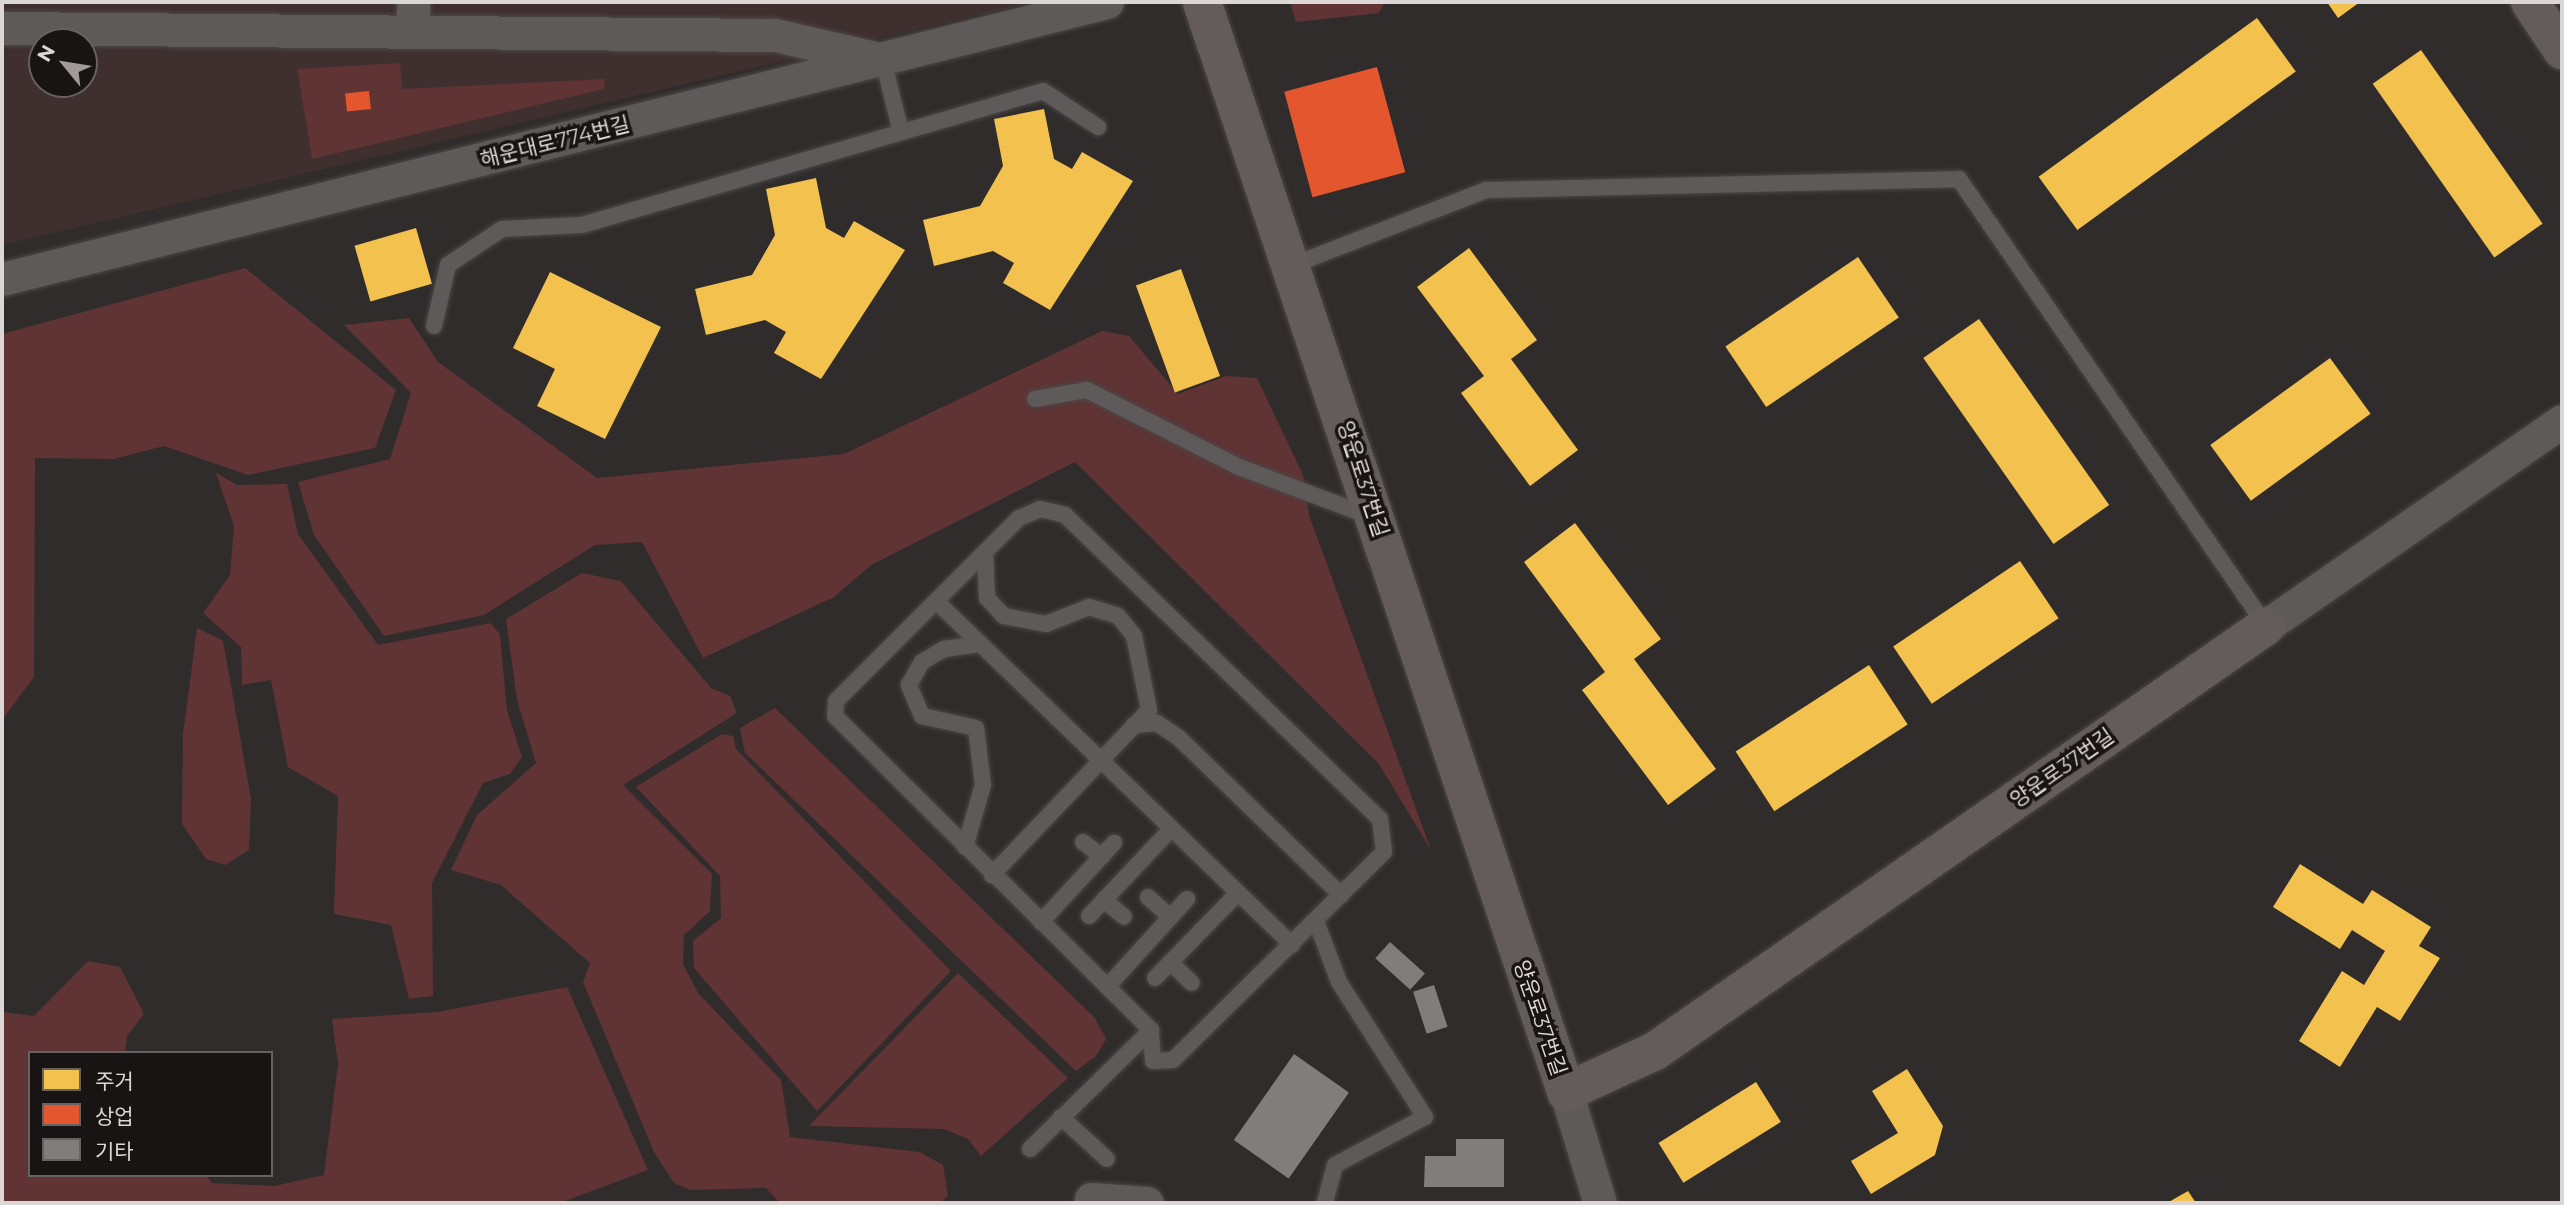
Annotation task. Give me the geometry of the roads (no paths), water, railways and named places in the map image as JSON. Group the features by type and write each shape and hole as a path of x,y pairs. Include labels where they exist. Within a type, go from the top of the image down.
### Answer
{"street":[{"name":"해운대로774번길","path":"2,279 1107,2"},
{"name":"양운로37번길","path":"1202,2 1293,265 1566,1092 1655,1051 2562,421"},
{"path":"2530,2 2562,50"},
{"path":"2,27 413,17 775,35 883,60"},
{"path":"1566,1092 1600,1203"},
{"path":"1091,1199 1147,1203"}],"lane":[{"path":"883,60 901,132"},
{"path":"434,326 447,265 502,229 582,225 1043,91 1098,127"},
{"path":"1293,265 1486,190 1959,179 2266,626"},
{"path":"1035,399 1087,390 1239,467 1376,519"},
{"path":"1040,509 1065,514 1381,819 1384,852 1173,1060 1153,1061 1151,1030 992,875 835,716 836,701 985,552 1019,518 1040,509"},
{"path":"985,552 987,598 1004,616 1046,624 1089,607 1118,616 1134,636 1149,710 992,875"},
{"path":"936,601 1292,945"},
{"path":"965,847 983,785 976,728 922,716 909,685 922,662 944,649 980,644"},
{"path":"1134,725 1157,723 1179,738 1342,895"},
{"path":"1089,916 1171,829"},
{"path":"1083,842 1102,858"},
{"path":"1041,922 1114,843"},
{"path":"1155,978 1238,894"},
{"path":"1148,897 1170,917"},
{"path":"1107,987 1187,899"},
{"path":"1104,900 1124,917"},
{"path":"1316,921 1339,982 1425,1117 1335,1165 1325,1203"},
{"path":"1170,962 1192,983"},
{"path":"1030,1149 1151,1030"},
{"path":"1061,1116 1107,1159"}]}
